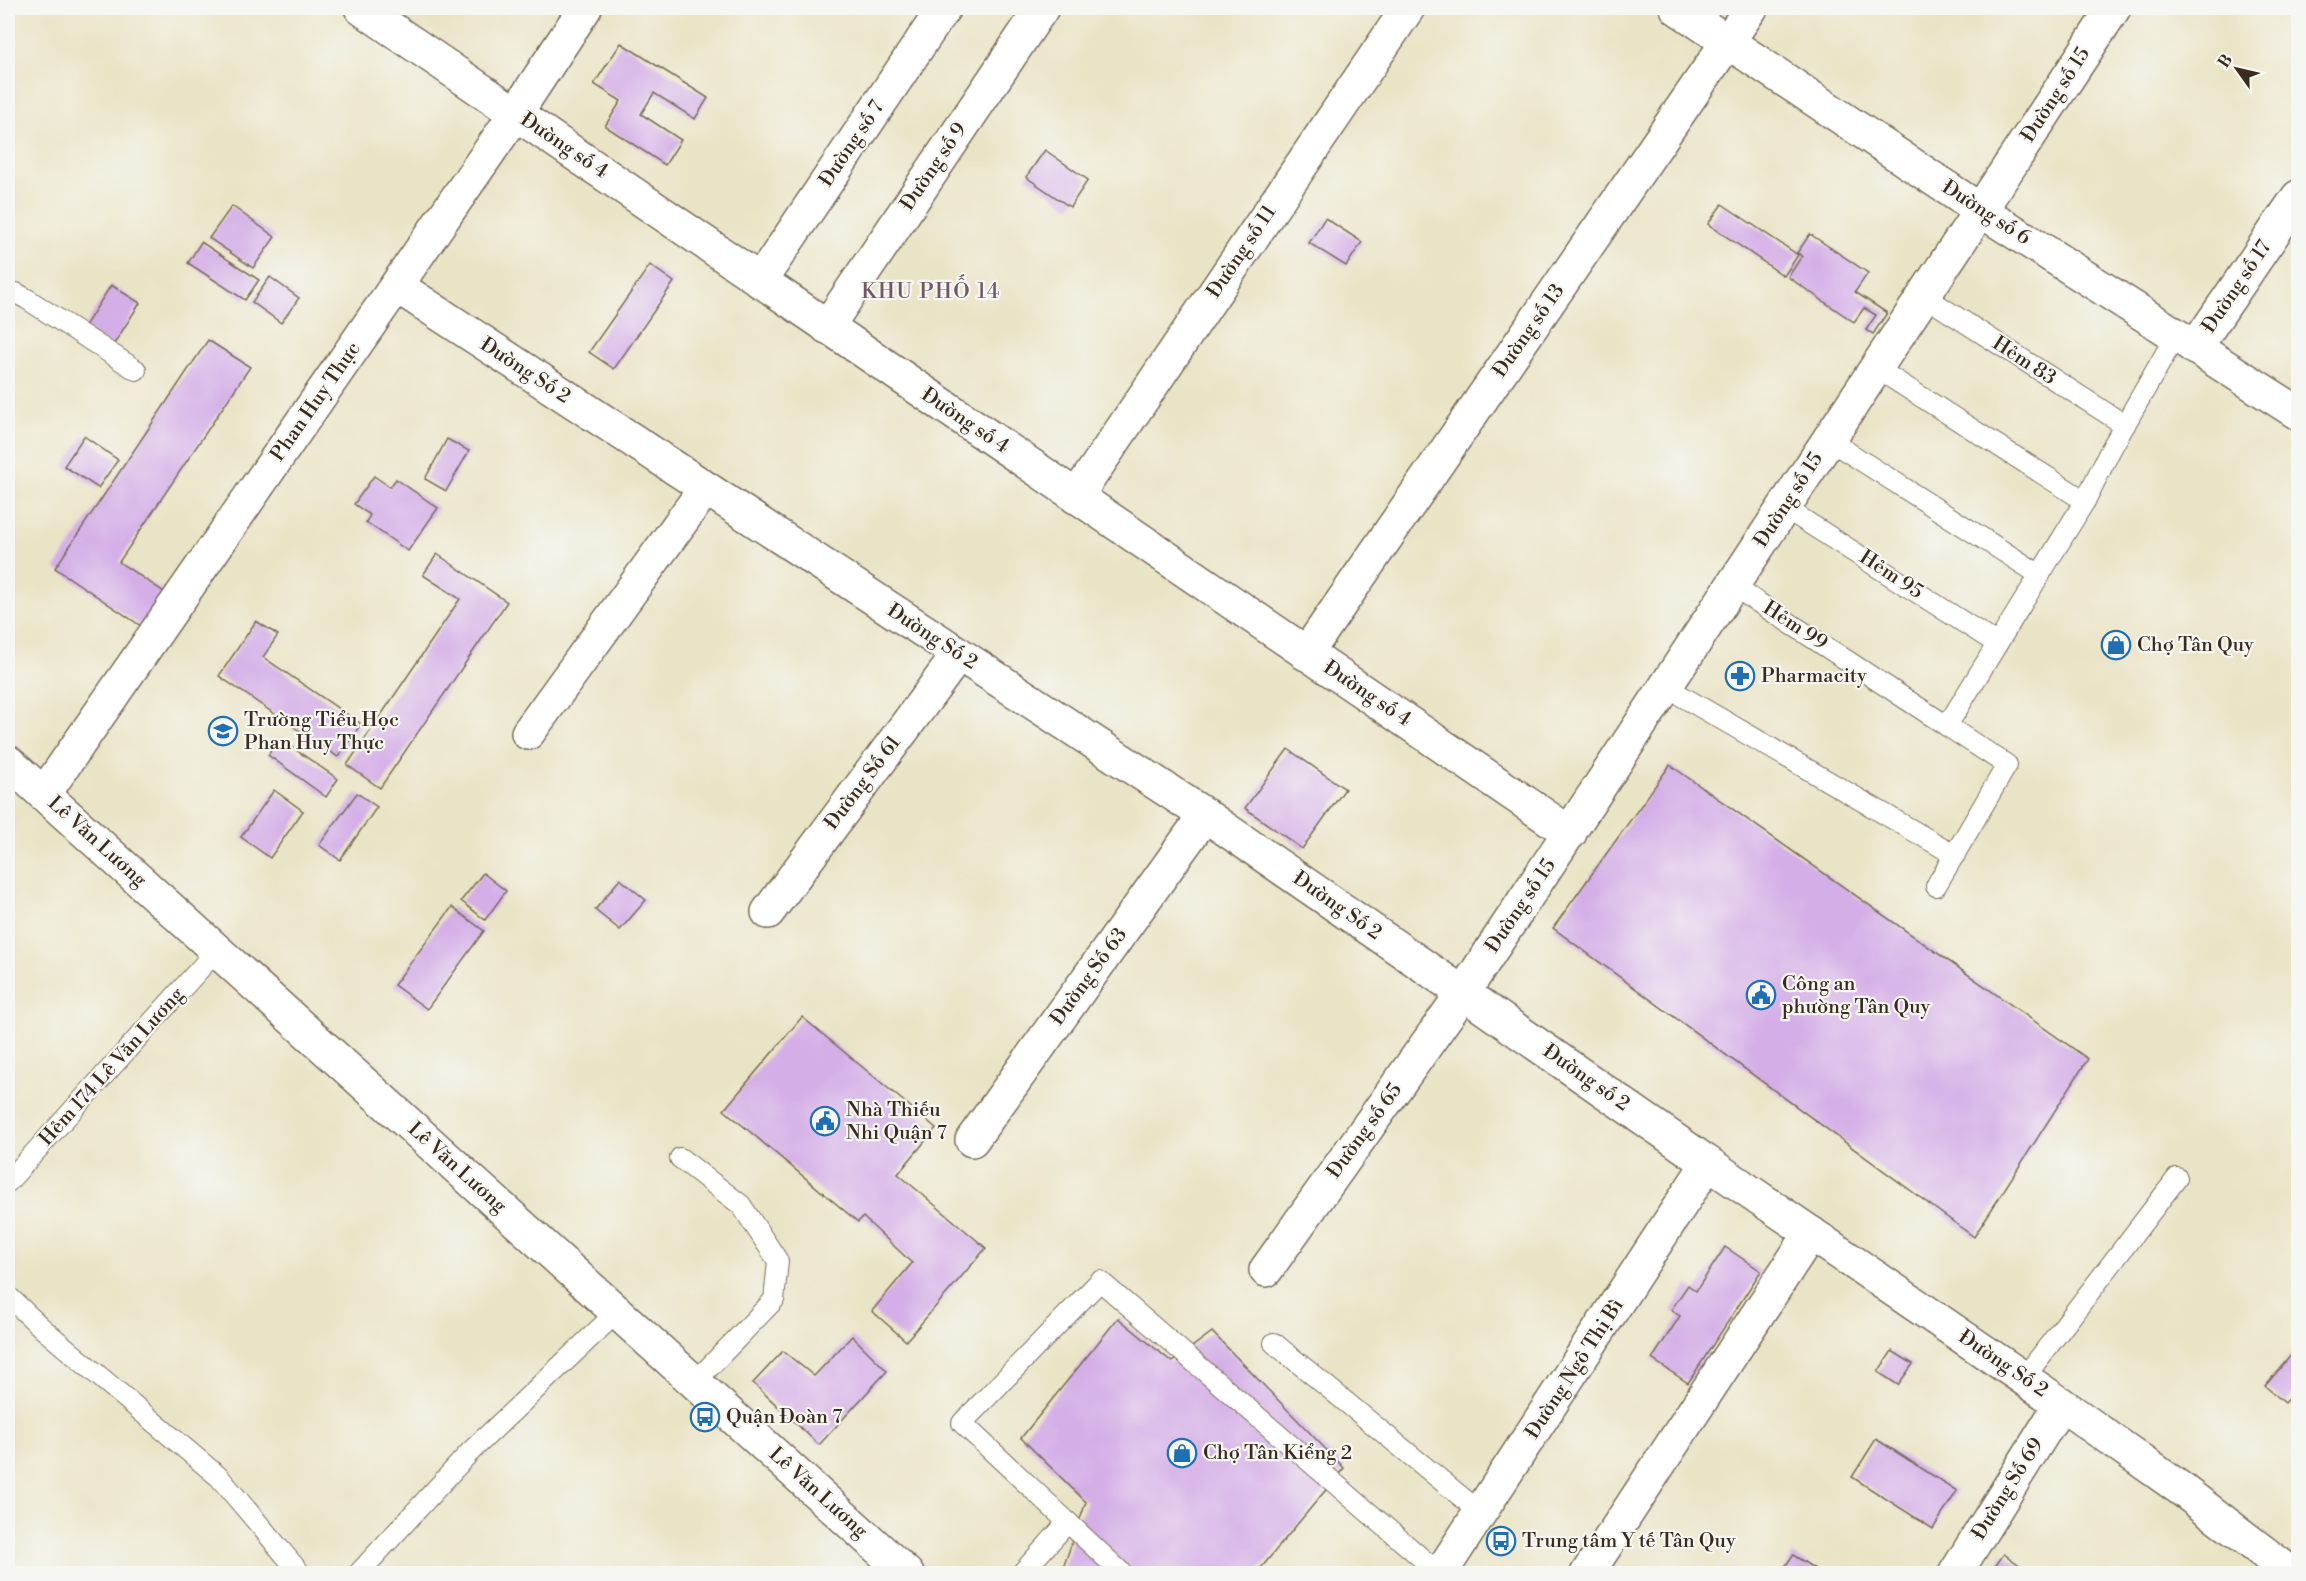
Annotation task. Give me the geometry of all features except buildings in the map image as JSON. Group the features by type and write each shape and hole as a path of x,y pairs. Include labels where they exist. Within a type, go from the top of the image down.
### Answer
{"street":[{"name":"Đường số 4","path":"361,8 1570,833"},
{"name":"Phan Huy Thực","path":"44,794 397,286 585,8"},
{"name":"Đường số 7","path":"760,281 944,8"},
{"name":"Đường số 9","path":"827,327 1042,8"},
{"name":"Đường số 11","path":"1076,497 1408,8"},
{"name":"Đường số 6","path":"1677,8 1980,210 2298,414"},
{"name":"Đường số 13","path":"1306,654 1750,8"},
{"name":"Đường số 15","path":"1463,993 2114,8"},
{"name":"Đường số 17","path":"2186,341 2298,197"},
{"name":"Đường Số 2","path":"397,286 1205,815 1463,993"},
{"path":"528,733 705,489"},
{"name":"Đường Số 61","path":"768,912 959,654"},
{"name":"Lê Văn Lương","path":"8,762 907,1574"},
{"name":"Đường Số 63","path":"972,1140 1205,815"},
{"name":"Đường số 2","path":"1463,993 1708,1164"},
{"name":"Đường số 65","path":"1266,1270 1463,993"},
{"name":"Đường Số 2","path":"1708,1164 2061,1404 2181,1489 2289,1573"},
{"name":"Đường Ngô Thị Bì","path":"1440,1574 1708,1164"},
{"path":"1587,1574 1810,1233"},
{"name":"Đường Số 69","path":"1954,1574 2061,1404"}],"lane":[{"path":"8,293 16,293 27,299 136,370"},
{"name":"Hẻm 83","path":"1924,296 2125,426"},
{"path":"1947,726 2085,501 2125,426 2186,341"},
{"path":"1876,368 2085,501"},
{"path":"1829,440 2040,575"},
{"name":"Hẻm 95","path":"1785,507 1996,644"},
{"name":"Hẻm 99","path":"1733,585 2007,765 1955,855"},
{"path":"1666,687 1955,855 1936,886"},
{"name":"Hẻm 174 Lê Văn Lương","path":"8,1182 216,951"},
{"path":"680,1158 741,1205 778,1261 774,1300 695,1382"},
{"path":"2024,1378 2177,1178"},
{"path":"1124,1574 962,1423 1100,1281 1440,1574"},
{"path":"8,1296 49,1334 219,1477 301,1574"},
{"path":"358,1574 470,1452 617,1312"},
{"path":"1274,1343 1481,1513"},
{"path":"1021,1574 1068,1522"}],"place":[{"name":"Chợ Tân Quy","path":"2116,645"},
{"name":"Pharmacity","path":"1740,676"},
{"name":"Trường Tiểu Học Phan Huy Thực","path":"223,731"},
{"name":"Công an phường Tân Quy","path":"1761,995"},
{"name":"Nhà Thiếu Nhi Quận 7","path":"825,1121"},
{"name":"Quận Đoàn 7","path":"705,1417"},
{"name":"Chợ Tân Kiểng 2","path":"1182,1453"},
{"name":"Trung tâm Y tế Tân Quy","path":"1501,1541"}],"district":[{"name":"KHU PHỐ 14","path":"931,292"}]}
